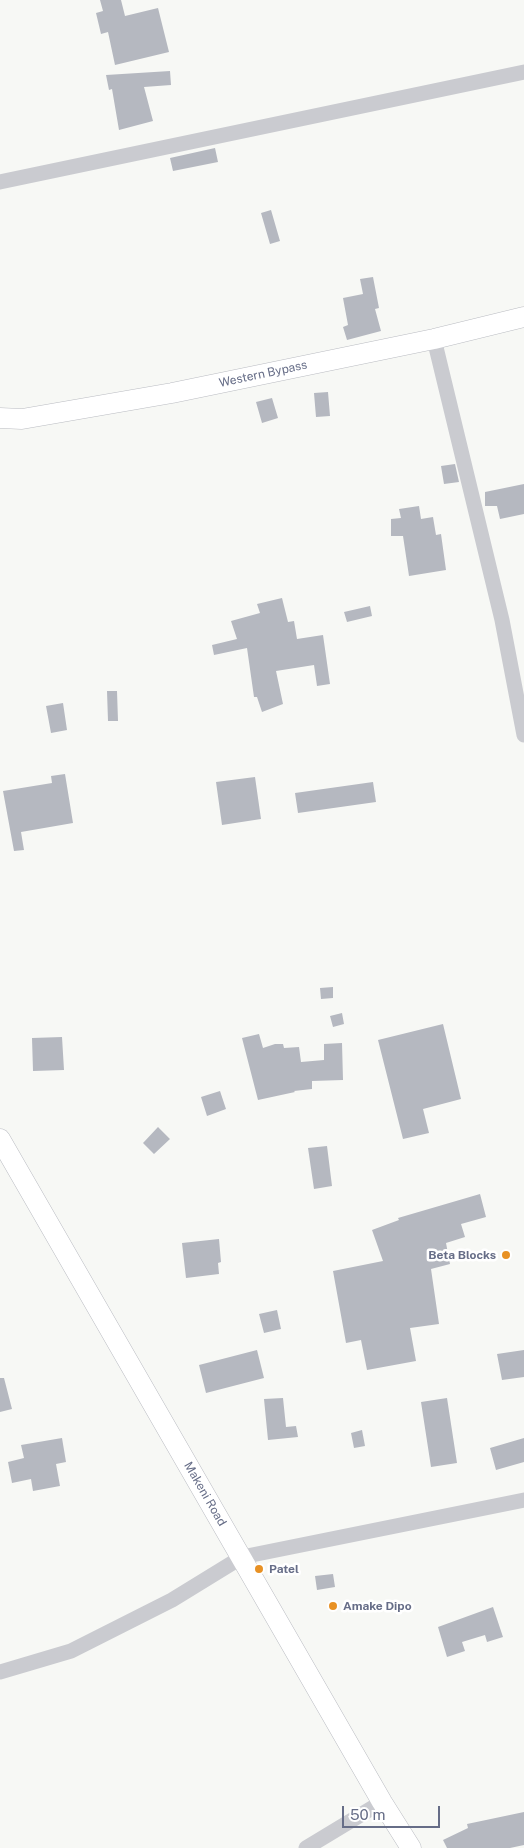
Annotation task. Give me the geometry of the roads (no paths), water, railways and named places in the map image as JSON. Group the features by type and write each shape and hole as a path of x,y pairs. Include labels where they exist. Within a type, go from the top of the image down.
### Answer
{"main road":[{"name":"Western Bypass","path":"0,418 22,419 172,393 434,339 524,318"},
{"name":"Makeni Road","path":"0,1138 382,1802 411,1848"}],"street":[{"path":"0,182 524,72"},
{"path":"434,339 502,620 524,735"},
{"path":"0,1672 71,1651 172,1600 242,1557 524,1500"},
{"path":"306,1848 382,1802"}],"place":[{"name":"Beta Blocks","path":"506,1255"},
{"name":"Patel","path":"259,1569"},
{"name":"Amake Dipo","path":"333,1606"}]}
